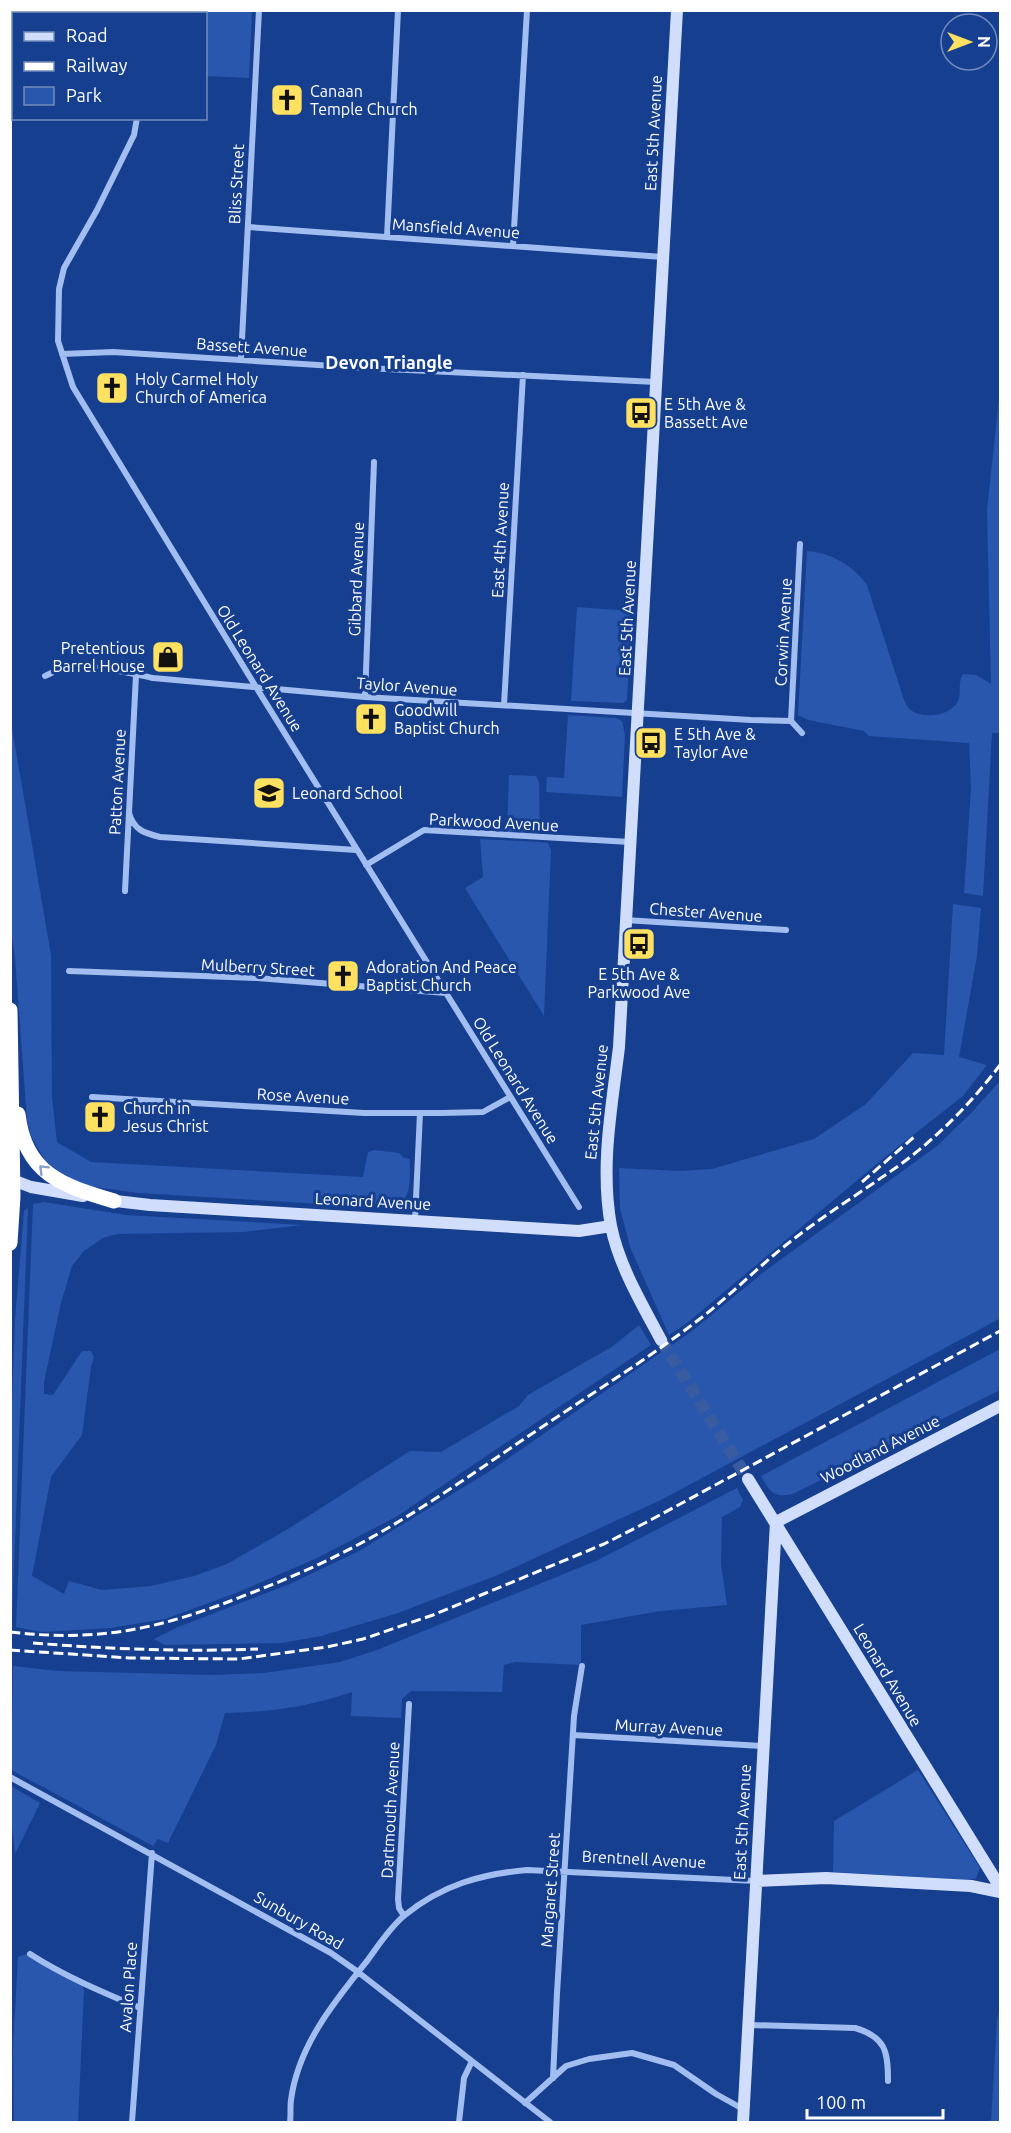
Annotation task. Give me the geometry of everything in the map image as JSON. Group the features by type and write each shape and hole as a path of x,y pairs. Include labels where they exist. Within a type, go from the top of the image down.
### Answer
{"highway":[{"path":"10,1010 20,1128 33,1158 60,1183 114,1201"},
{"path":"10,1243 13,1196 11,1180 12,1041"}],"main road":[{"name":"East 5th Avenue","path":"611,1226 606,1176 607,1142 619,1047 677,10"},
{"name":"Leonard Avenue","path":"11,1180 31,1186 114,1201 150,1205 579,1231 611,1226"},
{"path":"611,1226 624,1266 662,1340"},
{"name":"Woodland Avenue","path":"776,1522 1000,1406"},
{"name":"Leonard Avenue","path":"748,1479 1000,1890"},
{"name":"East 5th Avenue","path":"743,2116 776,1522"},
{"name":"Brentnell Avenue","path":"756,1881 826,1878 960,1885 1000,1890"}],"street":[{"name":"Bliss Street","path":"242,359 259,10"},
{"path":"387,237 398,10"},
{"path":"513,246 527,10"},
{"name":"Old Leonard Avenue","path":"137,120 134,135 98,210 64,268 59,289 57,328 62,354 73,387 356,850 579,1207"},
{"name":"Mansfield Avenue","path":"248,227 663,257"},
{"name":"Bassett Avenue","path":"62,354 113,352 366,368 656,382"},
{"name":"East 4th Avenue","path":"504,705 524,375"},
{"name":"Gibbard Avenue","path":"365,697 374,462"},
{"name":"Corwin Avenue","path":"791,721 800,544"},
{"name":"Taylor Avenue","path":"45,676 61,669 119,670 153,678 365,697 791,721"},
{"name":"Patton Avenue","path":"125,891 136,675"},
{"path":"791,721 802,733"},
{"path":"129,813 137,830 160,837 356,850"},
{"name":"Parkwood Avenue","path":"366,865 424,830 630,842"},
{"name":"Chester Avenue","path":"625,920 786,930"},
{"name":"Mulberry Street","path":"69,971 257,978 446,993"},
{"name":"Rose Avenue","path":"92,1097 353,1112 420,1113 483,1112 510,1098"},
{"path":"415,1220 420,1113"},
{"name":"Margaret Street","path":"553,2078 573,1735 582,1666"},
{"name":"Dartmouth Avenue","path":"404,1916 399,1908 398,1899 409,1704"},
{"name":"Murray Avenue","path":"573,1735 762,1746"},
{"name":"Sunbury Road","path":"10,1777 294,1931 358,1972 550,2122"},
{"name":"Avalon Place","path":"132,2122 152,1854"},
{"name":"Brentnell Avenue","path":"358,1972 404,1916 448,1889 472,1878 519,1871 756,1881"},
{"path":"30,1954 108,1995 140,2008"},
{"path":"290,2122 291,2102 301,2062 322,2019 358,1972"},
{"path":"748,2025 848,2027 869,2032 881,2042 885,2050 888,2061 888,2081"},
{"path":"525,2103 566,2066 589,2058 632,2053 674,2065 743,2116"},
{"path":"459,2122 464,2078 472,2061"}],"green space":[{"path":"252,11 249,78 207,76 207,12 158,12"},
{"path":"1000,389 1000,733 992,733 983,896 964,893 971,788 969,743 869,736 864,731 808,720 798,715 807,551 825,554 841,561 867,585 904,700 911,710 924,715 937,715 950,710 958,701 963,674 976,675 991,684 987,510"},
{"path":"577,607 632,611 627,700 623,703 571,701"},
{"path":"568,715 616,718 622,721 625,735 622,797 546,792 547,777 564,778"},
{"path":"10,716 51,955 52,1097 57,1142 91,1162 363,1177 368,1152 375,1150 399,1153 404,1158 410,1159 410,1175 407,1195 398,1205 390,1208 138,1193 68,1181 46,1162 31,1136 27,1120 11,930"},
{"path":"509,775 536,776 539,782 540,834 507,832"},
{"path":"480,839 548,843 551,850 544,1016 465,888 483,877"},
{"path":"953,904 981,908 977,956 959,1057 987,1065 963,1096 885,1157 687,1323 669,1335 630,1247 620,1208 619,1168 679,1171 712,1169 814,1139 866,1104 913,1053 944,1055"},
{"path":"1000,1081 999,1319 661,1500 498,1575 398,1613 321,1636 282,1643 165,1645 154,1639 178,1627 290,1584 359,1551 490,1471 692,1331 769,1268 937,1146"},
{"path":"44,1202 126,1215 303,1225 243,1232 118,1234 103,1238 84,1251 72,1266 61,1303 44,1382 44,1394 53,1395 82,1351 91,1351 94,1357 82,1435 51,1477 32,1576 64,1594 69,1581 102,1590 151,1586 194,1576 227,1564 288,1529 410,1451 441,1452 519,1406 528,1395 613,1346 639,1325 651,1345 396,1517 315,1559 236,1593 165,1619 111,1628 42,1632 16,1627 33,1204"},
{"path":"28,1208 11,1644 11,1427 15,1319 24,1211"},
{"path":"1000,1349 1000,1390 793,1494 776,1494 761,1476"},
{"path":"737,1488 743,1500 740,1507 722,1517 721,1564 727,1605 661,1611 581,1625 581,1665 515,1662 504,1665 502,1692 411,1691 402,1699 401,1718 351,1716 352,1692 289,1708 225,1713 216,1745 168,1843 158,1839 153,1846 11,1770 13,1666 58,1671 214,1675 264,1673 340,1662 377,1650 598,1560"},
{"path":"918,1770 980,1868 976,1878 968,1880 833,1872 834,1821"},
{"path":"11,1786 40,1803 15,1854 11,1818"},
{"path":"26,1954 82,1983 84,1991 78,2122 14,2122 13,2047 18,1957"},
{"path":"1000,2007 1000,2122 991,2122 997,2020"}],"tunnel":[{"path":"661,1340 748,1479"}],"railway":[{"path":"10,1632 44,1635 105,1633 134,1629 191,1615 286,1579 331,1559 392,1526 661,1348 701,1318 795,1238 929,1142 978,1092 1000,1065"},
{"path":"862,1182 914,1137"},
{"path":"10,1650 130,1658 239,1659 327,1647 363,1639 433,1615 604,1544 1000,1331"},
{"path":"33,1643 145,1649 258,1649"}],"place":[{"name":"Canaan Temple Church","path":"287,100"},
{"name":"Holy Carmel Holy Church of America","path":"112,388"},
{"name":"E 5th Ave & Bassett Ave","path":"641,413"},
{"name":"Pretentious Barrel House","path":"168,657"},
{"name":"Goodwill Baptist Church","path":"371,719"},
{"name":"E 5th Ave & Taylor Ave","path":"651,743"},
{"name":"Leonard School","path":"269,793"},
{"name":"E 5th Ave & Parkwood Ave","path":"639,944"},
{"name":"Adoration And Peace Baptist Church","path":"343,976"},
{"name":"Church in Jesus Christ","path":"100,1117"}],"district":[{"name":"Devon Triangle","path":"389,363"}]}
